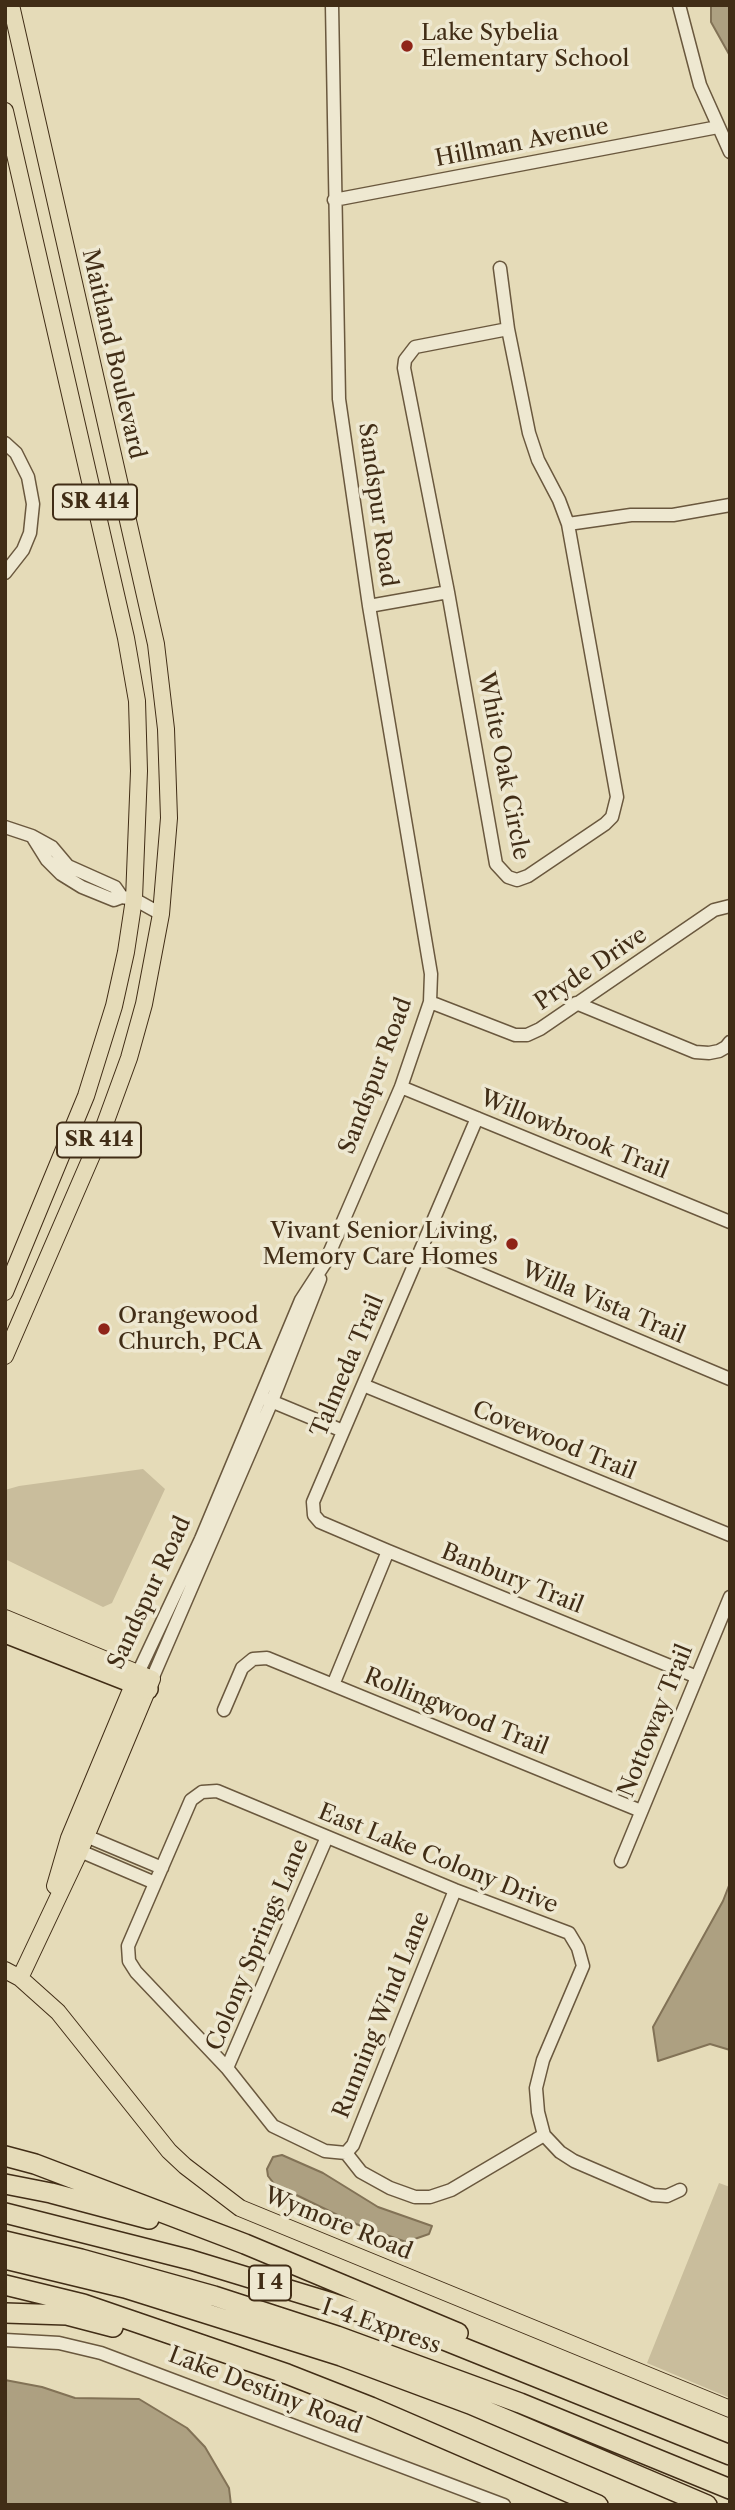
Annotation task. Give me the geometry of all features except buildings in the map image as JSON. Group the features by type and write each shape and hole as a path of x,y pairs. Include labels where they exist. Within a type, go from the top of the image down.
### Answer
{"highway":[{"path":"5,1633 143,1681"},
{"path":"5,2156 47,2169 245,2244 496,2350 528,2374"},
{"path":"5,2184 51,2193 245,2244"},
{"name":"I 4","path":"5,2213 258,2279 443,2340 730,2455"},
{"name":"I-4 Express","path":"5,2241 214,2296 337,2336 520,2403 730,2489"},
{"name":"I-4 Express","path":"5,2259 125,2288 341,2356 470,2404 707,2505"},
{"path":"5,2285 83,2304 287,2374 598,2505"},
{"path":"5,2313 67,2315 287,2374"}],"main road":[{"name":"Maitland Boulevard","path":"5,1356 118,1092 144,1004 162,914 169,818 166,729 156,644 11,5"},
{"name":"SR 414","path":"5,111 126,638 137,701 139,825 128,898 121,980 96,1070 5,1292"},
{"path":"5,1618 143,1681"},
{"name":"Sandspur Road","path":"40,1934 69,1838 143,1681"},
{"name":"Sandspur Road","path":"20,1978 83,1843 143,1681"},
{"name":"Wymore Road","path":"5,1970 20,1978 58,2012 169,2151 200,2179 240,2208 730,2409"}],"street":[{"name":"Sandspur Road","path":"143,1681 201,1539 312,1303 325,1264 401,1087 430,1002 431,974 369,606 337,375 332,5"},
{"path":"679,5 700,85 730,152"},
{"name":"Hillman Avenue","path":"334,200 718,127"},
{"name":"White Oak Circle","path":"500,268 508,329 529,433 538,460 568,524 617,797 612,817 605,824 528,877 517,880 502,873 496,864 448,592 404,369 405,359 415,347 508,329"},
{"path":"5,443 16,453 28,477 33,504 30,533 23,550 5,573"},
{"path":"568,524 631,515 673,515 730,505"},
{"path":"369,606 448,592"},
{"path":"5,827 32,836 47,860 61,874 82,887 114,900 164,895"},
{"path":"128,898 162,914"},
{"name":"Pryde Drive","path":"430,1002 515,1035 527,1035 540,1029 714,911 730,906"},
{"path":"576,1003 695,1052 719,1051 730,1042"},
{"name":"Willowbrook Trail","path":"401,1087 730,1222"},
{"name":"Talmeda Trail","path":"314,1516 313,1502 477,1118"},
{"name":"Willa Vista Trail","path":"421,1249 729,1377"},
{"name":"Covewood Trail","path":"363,1385 730,1535"},
{"name":"Sandspur Road","path":"143,1681 210,1544 266,1399"},
{"path":"266,1399 343,1431"},
{"name":"Banbury Trail","path":"314,1516 320,1522 388,1551 696,1677"},
{"path":"333,1685 388,1551"},
{"name":"Nottoway Trail","path":"621,1861 730,1597"},
{"name":"Rollingwood Trail","path":"224,1710 242,1668 253,1659 267,1658 641,1811"},
{"name":"East Lake Colony Drive","path":"346,2153 325,2151 274,2126 227,2068 136,1972 129,1961 128,1946 155,1883 191,1800 202,1792 217,1791 455,1890 569,1933 578,1948 583,1966 543,2060 536,2088 544,2135"},
{"name":"Colony Springs Lane","path":"227,2068 327,1837"},
{"path":"69,1838 116,1849 162,1868"},
{"path":"83,1843 110,1863 155,1883"},
{"path":"110,1863 116,1849"},
{"name":"Running Wind Lane","path":"346,2153 353,2145 455,1890"},
{"path":"346,2153 360,2172 390,2188 415,2197 430,2197 452,2190 544,2135 560,2152 574,2161 653,2196 667,2196 680,2190"},
{"name":"Lake Destiny Road","path":"5,2340 59,2343 101,2353 489,2502 504,2505"}],"shaded area":[{"path":"711,5 730,5 730,56 711,22"},
{"path":"143,1469 165,1489 112,1603 103,1607 5,1559 5,1490"},
{"path":"730,1883 730,2050 710,2044 658,2061 653,2027 723,1901"},
{"path":"282,2155 323,2173 378,2207 432,2226 429,2234 406,2242 356,2224 275,2185 268,2176 267,2169 273,2157"},
{"path":"719,2183 730,2187 730,2398 647,2363"},
{"path":"5,2380 42,2387 75,2398 139,2399 187,2428 205,2447 229,2488 231,2505 5,2505"}],"place":[{"name":"Lake Sybelia Elementary School","path":"407,46"},
{"name":"Vivant Senior Living, Memory Care Homes","path":"512,1244"},
{"name":"Orangewood Church, PCA","path":"104,1329"}]}
